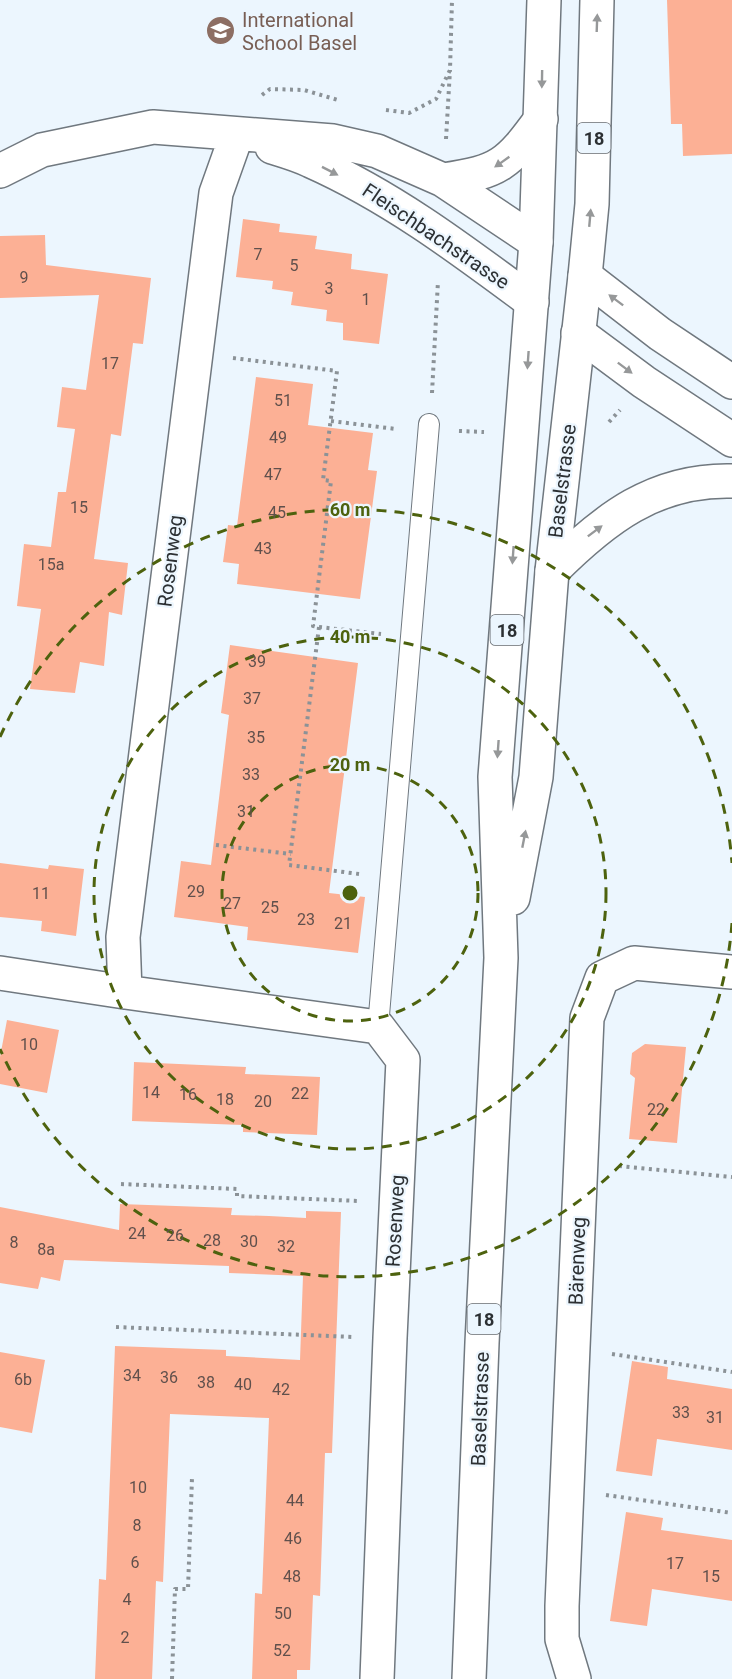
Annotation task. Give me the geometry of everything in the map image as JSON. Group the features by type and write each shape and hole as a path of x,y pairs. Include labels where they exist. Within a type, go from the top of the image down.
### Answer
{"street":[{"name":"Baselstrasse","path":"469,1679 482,1343 501,958 495,777 536,242 544,0"},
{"name":"Baselstrasse","path":"501,958 536,777 552,571 592,204 597,0"},
{"path":"443,180 473,176 502,164 519,149 541,119"},
{"name":"Fleischbachstrasse","path":"0,171 42,150 153,127 333,141 377,152 443,180 585,276 660,334 732,382"},
{"name":"Fleischbachstrasse","path":"237,134 311,161 366,188 427,226 644,382 732,440"},
{"name":"Rosenweg","path":"125,992 123,937 216,193 237,134"},
{"path":"552,571 582,541 641,500 681,485 732,481"},
{"name":"Bärenweg","path":"573,1679 562,1639 562,1606 587,1018 602,978 634,963 732,972"},
{"path":"0,974 378,1027"},
{"name":"Rosenweg","path":"376,1679 402,1060 378,1027"}],"lane":[{"path":"378,1027 429,429"}],"path":[{"path":"377,109 409,113 436,99 450,70 452,0"},
{"path":"237,134 248,107 270,89 304,90 345,102"},
{"path":"196,354 337,371 323,480 331,481 314,626 411,638"},
{"path":"605,426 627,402"},
{"path":"331,421 429,429"},
{"path":"319,627 289,865 391,878"},
{"path":"216,845 291,854"},
{"path":"581,1162 732,1177"},
{"path":"122,1184 237,1189 237,1196 396,1202"},
{"path":"116,1327 390,1338"},
{"path":"573,1348 732,1372"},
{"path":"172,1679 175,1588 188,1588 192,1478"},
{"path":"567,1489 732,1514"}],"building":[{"path":"667,0 732,0 732,154 683,156 682,124 671,124"},
{"path":"243,219 280,224 279,232 317,236 315,249 352,254 351,269 388,274 379,344 343,340 343,323 326,321 327,310 291,305 293,292 272,289 273,281 236,277"},
{"path":"45,235 46,265 151,278 143,344 133,343 121,436 111,434 94,559 128,563 122,615 109,612 104,666 80,662 75,693 30,689 41,609 17,606 24,544 51,547 58,492 66,492 75,429 57,427 62,387 86,390 99,295 0,298 0,236"},
{"path":"256,377 313,384 308,425 373,433 368,470 377,471 360,599 237,584 239,564 223,562 228,525 237,526"},
{"path":"230,645 358,663 329,893 365,897 358,953 247,940 248,927 174,917 181,861 211,865 229,715 221,713"},
{"path":"0,863 48,869 49,865 84,869 76,936 41,931 42,921 0,917"},
{"path":"7,1020 59,1030 47,1093 0,1084 0,1057"},
{"path":"645,1044 686,1047 677,1143 629,1139 635,1078 630,1074 632,1053"},
{"path":"134,1062 246,1067 245,1074 320,1077 317,1135 243,1132 243,1125 132,1121"},
{"path":"120,1204 232,1208 231,1215 306,1218 306,1211 341,1212 332,1453 325,1453 320,1596 313,1595 310,1670 297,1670 297,1679 252,1679 255,1593 262,1594 269,1418 170,1414 163,1582 156,1581 152,1679 95,1679 99,1579 106,1580 115,1346 226,1350 226,1356 300,1360 303,1276 229,1273 229,1266 64,1260 60,1281 41,1277 38,1289 0,1283 0,1207 119,1230"},
{"path":"0,1352 45,1360 32,1433 0,1427"},
{"path":"632,1361 668,1367 667,1379 732,1389 732,1450 657,1439 652,1476 616,1471"},
{"path":"626,1512 663,1518 661,1530 732,1540 732,1601 652,1589 647,1626 610,1621"}],"place":[{"name":"International School Basel","path":"221,31"}]}
